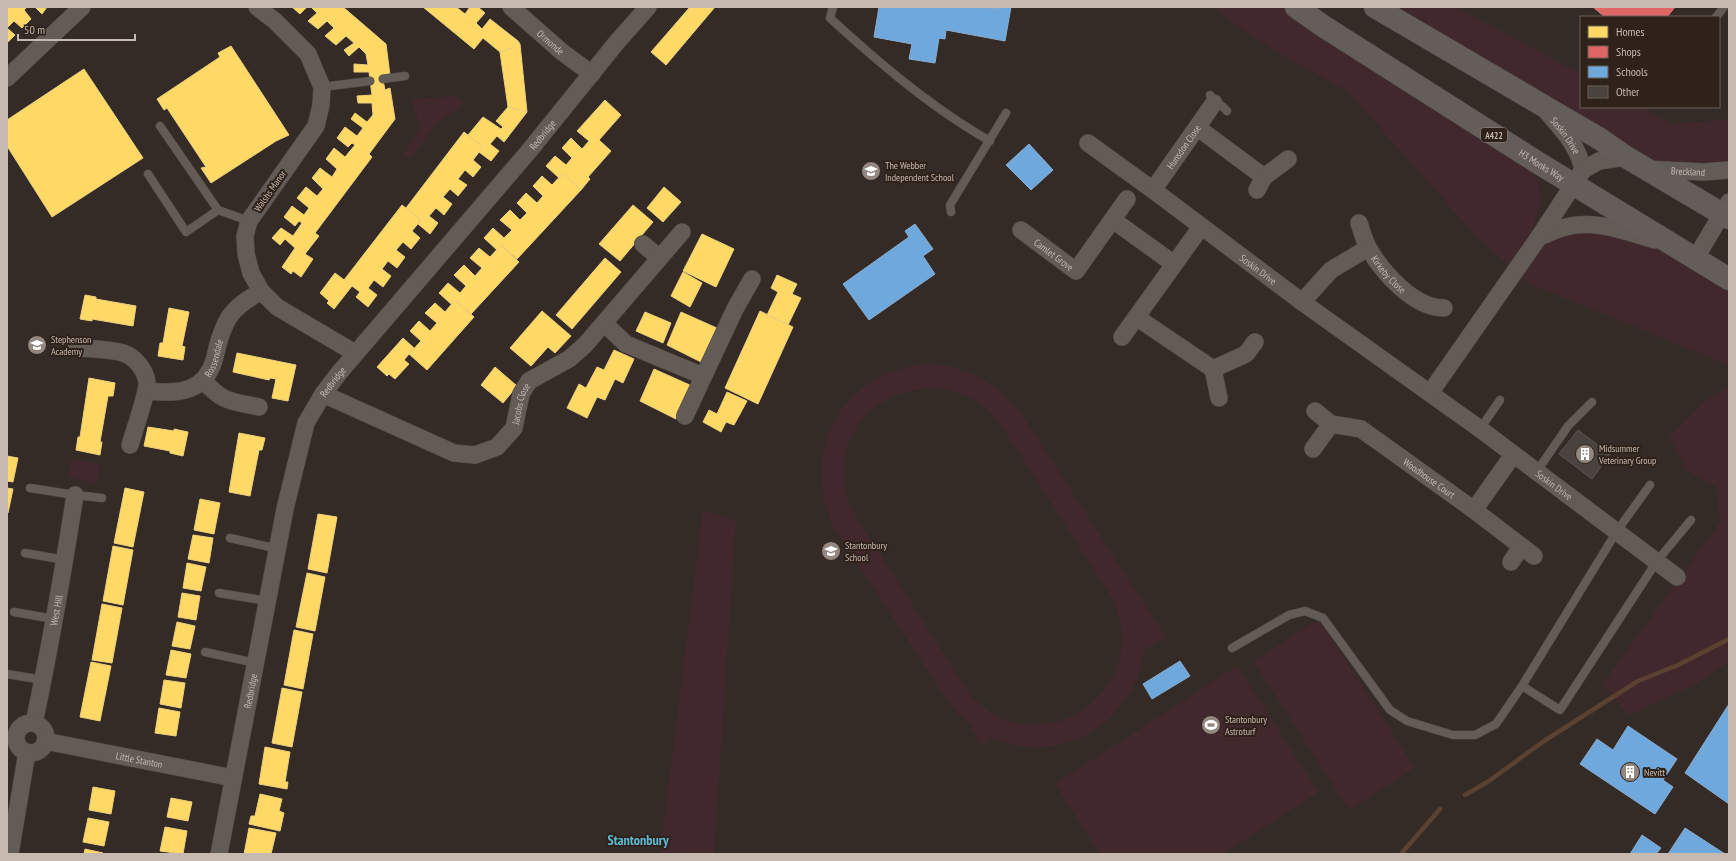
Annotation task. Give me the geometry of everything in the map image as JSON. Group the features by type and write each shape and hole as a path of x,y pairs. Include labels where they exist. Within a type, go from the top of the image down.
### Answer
{"main road":[{"name":"H3 Monks Way","path":"1296,7 1323,26 1578,177 1671,244 1729,279"},
{"path":"1375,7 1600,139 1626,157 1727,211"}],"street":[{"path":"7,78 82,7"},
{"name":"Walshs Manor","path":"257,7 275,21 308,54 322,87 321,104 316,126 249,221 245,236 246,254 251,273 261,291 277,307 355,353"},
{"name":"Ormonde","path":"511,7 562,52 592,74"},
{"name":"Redbridge","path":"219,854 278,549 306,422 323,394 355,353 529,150 617,42 648,7"},
{"name":"Hunsdon Close","path":"1153,190 1217,103"},
{"name":"Soskin Drive","path":"1541,105 1567,136 1581,158 1578,177"},
{"path":"1198,128 1261,183 1288,159"},
{"name":"Soskin Drive","path":"1088,143 1302,302 1480,429 1677,577"},
{"path":"1430,393 1539,237 1578,177 1599,161 1626,157"},
{"name":"Breckland","path":"1647,169 1704,172 1729,170"},
{"name":"Camlet Grove","path":"1021,230 1076,270 1127,199"},
{"path":"1695,259 1727,211"},
{"path":"1113,220 1174,264"},
{"name":"Kirkeby Close","path":"1359,223 1368,248 1377,262 1395,283 1411,296 1439,312"},
{"path":"1539,237 1566,227 1583,224 1620,230 1671,244"},
{"path":"1122,337 1201,227"},
{"name":"Jacobs Close","path":"323,394 454,453 475,455 497,447 514,428 521,394 530,381 569,359 585,345 682,232"},
{"path":"643,244 659,258"},
{"path":"1302,302 1331,270 1368,248"},
{"path":"685,416 703,376 730,307 752,279"},
{"name":"Rossendale","path":"146,391 183,391 195,387 203,380 211,369 223,328 234,311 261,291"},
{"path":"1136,317 1213,369 1219,398"},
{"path":"604,323 626,344 703,376"},
{"path":"1213,369 1246,354 1255,342"},
{"path":"76,348 122,352 132,357 141,370 147,382 146,391 130,445"},
{"path":"203,380 214,393 224,399 259,407"},
{"name":"Woodhouse Court","path":"1315,411 1331,424 1361,429 1474,510 1528,551 1512,562"},
{"path":"1313,450 1331,424"},
{"path":"1474,510 1513,454"},
{"name":"West Hill","path":"34,723 65,560 75,496"},
{"path":"29,723 34,723 42,728 45,741 36,751 27,752 20,747 12,734 21,727 29,723"},
{"name":"Little Stanton","path":"45,741 233,778"},
{"path":"10,854 27,752"}],"lane":[{"path":"833,7 830,18 863,48 968,128 990,141"},
{"path":"1717,16 1724,7"},
{"path":"383,79 405,76"},
{"path":"322,87 370,81"},
{"path":"951,212 950,205 1006,113"},
{"path":"160,126 218,210 249,221"},
{"path":"148,174 186,232 218,210"},
{"path":"1480,429 1500,400"},
{"path":"1537,471 1568,426 1592,402"},
{"path":"1232,648 1290,616 1305,611 1323,618 1390,710 1407,721 1453,735 1475,735 1496,724 1522,686 1617,531 1650,485"},
{"path":"30,488 75,496 102,498"},
{"path":"1522,686 1560,710 1656,561 1691,520"},
{"path":"230,538 278,549"},
{"path":"25,553 65,560"},
{"path":"219,593 268,601"},
{"path":"14,612 54,620"},
{"path":"205,652 256,663"},
{"path":"7,674 43,680"}],"shaded area":[{"path":"1211,7 1296,7 1527,165 1538,182 1541,199 1531,235 1517,252 1515,271 1476,236 1348,92 1267,46"},
{"path":"1375,7 1456,7 1580,73 1580,108 1643,108 1672,124 1729,119 1729,170 1647,169"},
{"path":"455,96 465,103 436,124 412,157 403,156 420,128 412,99"},
{"path":"1566,227 1620,230 1729,279 1729,366 1528,283 1515,272"},
{"path":"928,364 956,368 968,372 991,384 1012,402 1021,413 1166,637 1146,649 1145,648 1138,676 1126,699 1109,719 1089,734 1066,743 1040,747 1014,745 987,736 989,741 982,746 969,724 952,708 834,527 824,498 822,470 826,444 836,419 851,398 872,381 898,370","holes":["935,388 963,395 979,403 1000,423 1112,598 1122,633 1118,665 1103,692 1080,712 1053,723 1023,724 993,714 967,690 850,507 845,484 845,462 850,441 859,424 873,409 890,398 911,391"]},
{"path":"1729,387 1729,662 1698,683 1629,715 1602,685 1720,522 1716,487 1687,471 1669,437 1706,400"},
{"path":"72,459 100,464 96,484 68,477"},
{"path":"703,510 736,521 714,854 660,854"},
{"path":"1319,619 1415,768 1349,810 1253,661"},
{"name":"Stantonbury Astroturf","path":"1237,666 1319,792 1223,854 1100,854 1055,784"}],"building: Homes":[{"path":"7,7 27,7 24,10 31,19 22,28 14,21 7,28"},
{"path":"35,7 47,7 42,14"},
{"path":"292,7 307,7 300,14"},
{"path":"311,7 343,7 386,44 390,75 382,75 385,90 390,88 395,119 369,154 372,157 315,233 319,236 305,254 313,259 301,277 293,271 291,274 282,267 295,248 285,239 280,245 272,238 281,228 293,236 302,223 299,221 295,226 284,217 292,206 304,215 309,208 297,198 306,187 317,196 323,189 312,178 320,168 332,177 337,169 326,159 334,148 345,157 355,145 352,143 348,147 337,138 345,127 357,136 363,128 351,119 355,113 367,122 373,115 372,103 358,103 357,96 372,95 369,72 354,72 354,64 368,65 366,54 359,47 349,56 344,50 354,43 346,36 336,45 325,36 334,28 327,21 318,29 308,21 317,13"},
{"path":"423,7 456,7 465,14 470,7 478,7 485,13 476,23 482,29 490,19 518,41 512,48 500,52 483,38 474,49"},
{"path":"690,7 715,7 666,65 651,52"},
{"path":"7,28 15,35 7,43"},
{"path":"518,41 520,44 527,112 508,107 500,52 512,48"},
{"path":"231,46 289,135 276,141 211,183 201,168 206,167 167,108 164,110 157,99 220,57 218,53"},
{"path":"84,69 143,158 52,217 7,146 7,120"},
{"path":"605,100 621,115 599,140 611,151 588,177 590,179 581,190 563,173 559,178 546,166 555,156 566,165 572,158 562,148 571,138 582,149 589,141 577,131"},
{"path":"508,107 527,112 504,142 497,136 490,144 499,151 491,161 479,152 483,147 468,135 483,117 501,129 503,127 496,121"},
{"path":"464,132 483,147 473,160 481,167 473,177 465,170 458,179 467,185 458,196 450,189 443,197 452,204 444,215 436,208 429,216 438,223 430,234 418,224 421,220 406,208"},
{"path":"563,173 581,190 517,259 501,245 497,250 484,238 493,228 504,238 512,230 500,220 510,210 520,220 527,213 517,203 526,193 537,203 543,196 533,186 542,176 552,185"},
{"path":"664,187 681,202 663,222 647,208"},
{"path":"402,205 421,220 412,231 420,238 411,249 403,242 396,250 405,257 397,268 388,261 382,269 391,276 383,287 374,280 368,288 377,295 368,307 356,297 360,292 344,280"},
{"path":"633,205 653,222 620,261 599,244"},
{"path":"702,234 734,249 716,287 683,271"},
{"path":"501,245 519,262 471,314 455,300 451,304 439,293 448,283 460,293 466,286 454,275 464,265 475,276 482,268 470,258 479,248 490,257"},
{"path":"605,258 621,272 572,329 556,315"},
{"path":"683,272 702,283 690,307 671,296"},
{"path":"335,273 352,286 334,309 327,303 329,301 320,293"},
{"path":"777,275 797,284 792,294 801,298 788,325 767,315 778,292 771,288"},
{"path":"85,295 96,297 96,299 136,306 133,326 92,319 92,321 80,319"},
{"path":"455,300 474,317 427,370 409,354 421,341 410,331 419,321 430,331 437,323 425,313 435,303 445,312"},
{"path":"169,308 189,312 182,346 185,347 183,360 158,356 160,343 163,343"},
{"path":"542,311 571,336 555,353 548,347 531,366 510,348"},
{"path":"760,311 793,327 758,404 725,388"},
{"path":"645,312 671,323 663,343 636,331"},
{"path":"681,312 719,329 703,363 667,345"},
{"path":"403,338 414,348 404,360 409,364 395,379 389,374 387,376 377,367"},
{"path":"614,350 634,359 623,383 615,379 605,400 597,397 587,418 567,408 579,384 586,388 597,367 604,370"},
{"path":"237,353 296,365 288,401 272,398 276,379 270,378 269,380 233,372"},
{"path":"495,367 517,386 503,403 481,385"},
{"path":"654,369 692,386 676,419 640,401"},
{"path":"89,378 115,383 113,396 108,396 100,442 102,442 100,455 76,450 78,437 80,437"},
{"path":"727,392 747,401 734,425 726,422 721,432 703,422 709,410 717,414"},
{"path":"148,427 174,431 174,429 188,432 183,456 170,453 170,451 144,446"},
{"path":"239,433 265,438 262,450 259,450 250,496 229,492"},
{"path":"7,456 18,458 13,482 7,481"},
{"path":"7,488 13,489 8,513 7,513"},
{"path":"125,488 144,492 133,547 114,543"},
{"path":"200,499 220,503 214,534 194,530"},
{"path":"318,514 337,517 327,573 308,569"},
{"path":"193,535 213,538 209,563 188,559"},
{"path":"113,546 133,550 123,605 103,601"},
{"path":"187,563 206,567 201,591 183,588"},
{"path":"307,573 325,577 315,631 296,627"},
{"path":"182,593 200,596 196,620 178,617"},
{"path":"102,604 122,608 112,663 92,660"},
{"path":"177,622 195,626 190,649 172,646"},
{"path":"294,630 313,634 303,689 284,685"},
{"path":"171,650 191,654 186,678 166,675"},
{"path":"91,662 111,666 100,721 80,717"},
{"path":"164,680 185,683 181,708 160,704"},
{"path":"282,688 302,692 292,747 272,743"},
{"path":"159,708 180,712 176,736 155,733"},
{"path":"265,747 290,752 285,782 288,782 287,789 259,784"},
{"path":"93,787 115,791 111,814 89,810"},
{"path":"260,794 282,799 279,811 284,813 280,831 249,824 251,816 255,816"},
{"path":"171,798 192,802 188,821 167,817"},
{"path":"88,818 109,822 104,846 83,842"},
{"path":"165,827 187,831 183,854 160,851"},
{"path":"249,828 276,833 271,854 244,854"},
{"path":"85,849 103,853 103,854 84,854"}],"building: Shops":[{"path":"1593,7 1675,7 1668,16 1604,16"}],"building: Schools":[{"path":"879,7 1011,7 1005,41 946,30 945,39 939,38 935,63 909,59 912,44 874,37"},
{"path":"1029,144 1053,170 1031,190 1006,165"},
{"path":"915,224 933,249 923,256 935,274 869,320 843,284 909,237 905,231"},
{"path":"1180,661 1190,676 1152,699 1143,684"},
{"path":"1729,704 1729,804 1685,773"},
{"name":"Nevitt","path":"1628,726 1677,759 1663,780 1673,787 1655,814 1580,764 1597,739 1613,750"},
{"path":"1685,828 1725,854 1668,854"},
{"path":"1642,835 1661,848 1656,854 1630,854"}],"building: Other":[{"name":"Midsummer Veterinary Group","path":"1578,430 1610,454 1592,479 1559,454"}],"waterway":[{"path":"1465,795 1489,781 1544,741 1638,681 1678,665 1729,639"},
{"path":"1401,854 1440,809"}],"place":[{"name":"The Webber Independent School","path":"871,171"},
{"name":"Stephenson Academy","path":"37,345"},
{"name":"Midsummer Veterinary Group","path":"1585,454"},
{"name":"Stantonbury School","path":"831,551"},
{"name":"Stantonbury Astroturf","path":"1211,725"},
{"name":"Nevitt","path":"1630,772"}],"district":[{"name":"Stantonbury","path":"638,840"}]}
